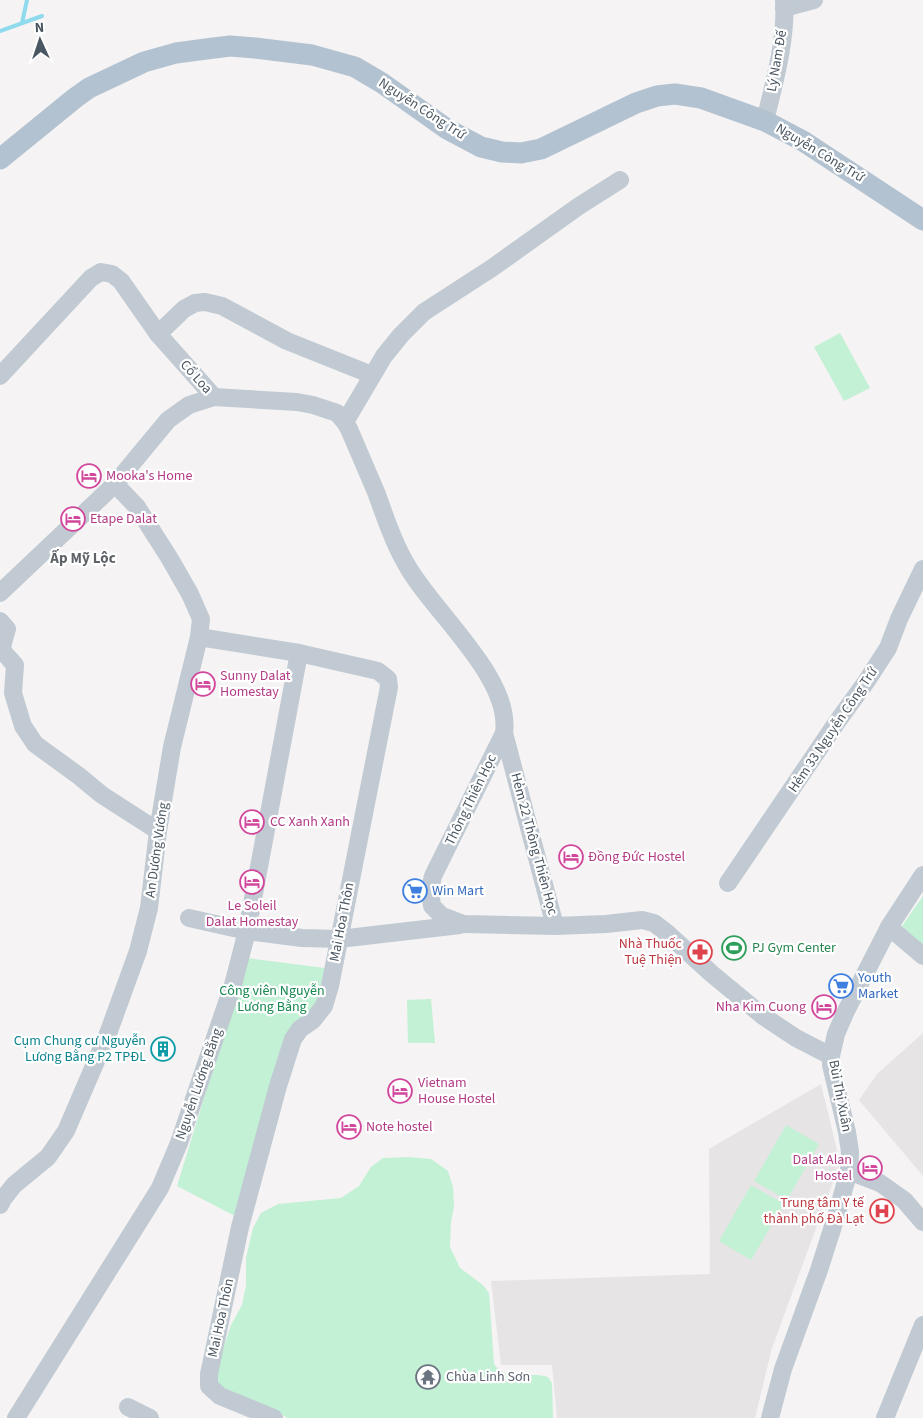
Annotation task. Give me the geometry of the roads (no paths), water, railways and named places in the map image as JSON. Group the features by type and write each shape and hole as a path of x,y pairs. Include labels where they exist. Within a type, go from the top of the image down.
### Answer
{"main road":[{"name":"Nguyễn Công Trứ","path":"0,159 89,88 144,62 176,53 230,46 264,48 312,55 355,68 382,83 447,129 481,147 502,152 521,153 541,148 657,96 675,94 701,98 765,121 803,141 923,220"}],"street":[{"path":"784,4 814,0"},
{"name":"Lý Nam Đế","path":"765,121 781,49 784,4"},
{"path":"345,422 384,356 401,335 429,308 492,268 579,206 620,180"},
{"name":"Cổ Loa","path":"0,376 92,278 101,272 112,274 121,282 158,334 214,397 189,405 168,420 115,484 0,593"},
{"path":"158,334 184,309 195,303 205,302 222,306 287,341 372,375"},
{"path":"214,397 296,402 313,405 337,413 345,422 406,566 489,676 502,707 504,732"},
{"name":"An Dương Vương","path":"0,1205 2,1199 14,1185 48,1157 66,1131 105,1040 138,951 149,908 158,831 172,747 200,637 201,619 190,594 137,507 115,484"},
{"name":"Hẻm 33 Nguyễn Công Trứ","path":"728,883 888,648 899,619 923,569"},
{"path":"0,621 7,630 1,648 3,655 15,665 13,693 23,726 34,744 102,795 158,831"},
{"name":"Mai Hoa Thôn","path":"200,637 299,653 378,671 388,679 389,687 330,986 324,1006 313,1020 300,1028 293,1040 278,1086 240,1227 209,1374 209,1386 220,1396 274,1418"},
{"name":"Nguyễn Lương Bằng","path":"16,1418 160,1188 179,1143 232,985 247,931 299,653"},
{"name":"Thông Thiên Học","path":"504,732 436,869 431,883 430,895 432,906 442,916 463,924 555,926 606,924 642,920 654,923 763,1016 796,1038 831,1056"},
{"name":"Hẻm 22 Thông Thiên Học","path":"504,732 555,926"},
{"name":"Bùi Thị Xuân","path":"770,1418 783,1369 836,1220 850,1170 848,1132 831,1065 836,1034 858,987 890,927 923,875"},
{"path":"189,918 247,931 302,938 339,939 463,924"},
{"path":"890,927 923,956"},
{"path":"850,1170 880,1183 904,1200 923,1222"},
{"path":"885,1418 923,1325"},
{"path":"128,1407 150,1418"}],"waterway":[{"path":"22,23 27,0"},
{"path":"0,31 42,16"}],"place":[{"name":"Mooka's Home","path":"89,476"},
{"name":"Etape Dalat","path":"73,519"},
{"name":"Sunny Dalat Homestay","path":"203,684"},
{"name":"CC Xanh Xanh","path":"252,822"},
{"name":"Đồng Đức Hostel","path":"571,857"},
{"name":"Le Soleil Dalat Homestay","path":"252,882"},
{"name":"Win Mart","path":"415,891"},
{"name":"PJ Gym Center","path":"734,948"},
{"name":"Nhà Thuốc Tuệ Thiện","path":"700,952"},
{"name":"Youth Market","path":"841,986"},
{"name":"Nha Kim Cuong","path":"824,1007"},
{"name":"Cụm Chung cư Nguyễn Lương Bằng P2 TPĐL","path":"163,1049"},
{"name":"Vietnam House Hostel","path":"400,1091"},
{"name":"Note hostel","path":"349,1127"},
{"name":"Dalat Alan Hostel","path":"870,1168"},
{"name":"Trung tâm Y tế thành phố Đà Lạt","path":"882,1211"},
{"name":"Chùa Linh Sơn","path":"428,1377"}],"district":[{"name":"Ấp Mỹ Lộc","path":"83,558"}],"park label":[{"name":"Công viên Nguyễn Lương Bằng","path":"272,1000"}]}
